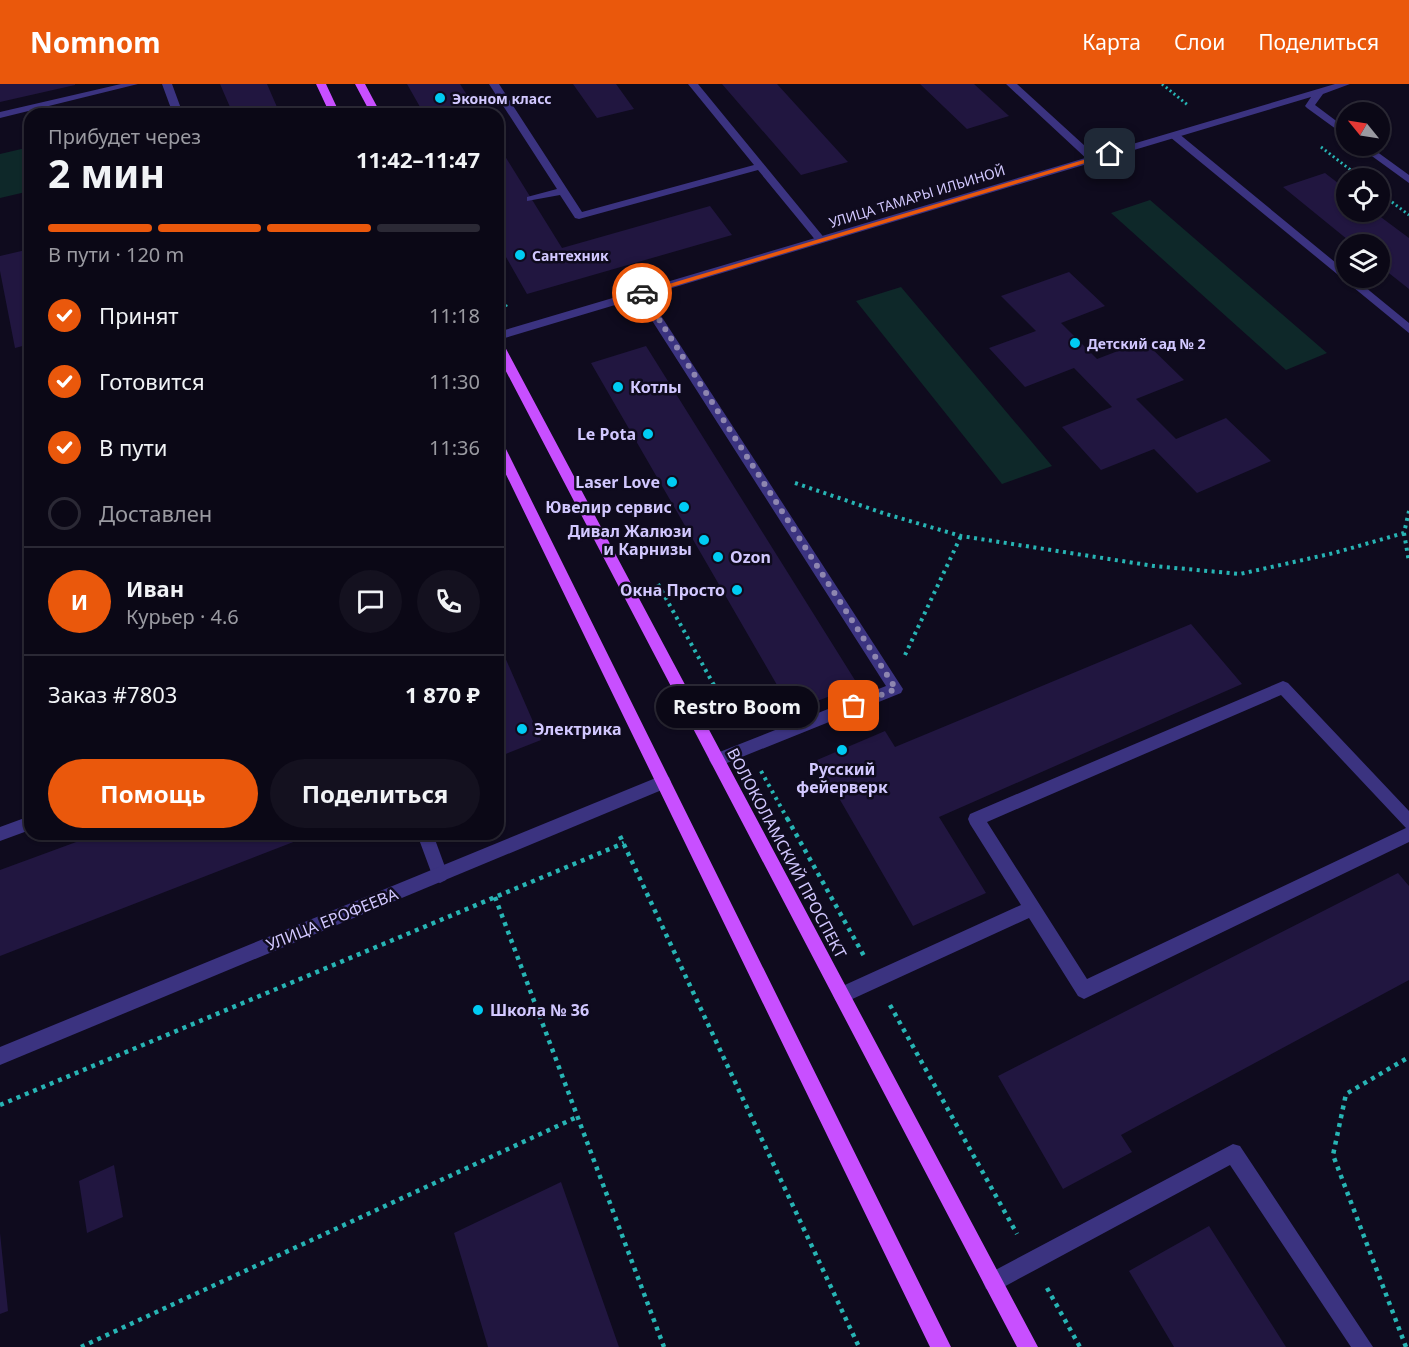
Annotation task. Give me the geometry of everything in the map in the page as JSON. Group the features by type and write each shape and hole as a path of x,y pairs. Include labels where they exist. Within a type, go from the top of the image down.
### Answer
{"main road":[{"path":"321,84 332,108"},
{"path":"360,84 373,108"},
{"name":"ВОЛОКОЛАМСКИЙ ПРОСПЕКТ","path":"504,356 1028,1347"},
{"path":"504,457 941,1347"}],"street":[{"path":"30,108 133,84"},
{"path":"167,84 176,108"},
{"path":"494,84 579,216 760,166"},
{"path":"693,84 821,240"},
{"path":"1011,84 1093,159"},
{"path":"1310,84 1320,91 1310,106 1336,126"},
{"name":"УЛИЦА ТАМАРЫ ИЛЬИНОЙ","path":"504,334 1345,84"},
{"path":"0,115 24,109"},
{"path":"1174,135 1409,330"},
{"path":"1377,156 1409,180"},
{"path":"531,199 563,191"},
{"path":"641,294 896,689 717,760"},
{"path":"1409,822 1283,687 976,819 1084,990 1409,834"},
{"name":"УЛИЦА ЕРОФЕЕВА","path":"0,1056 663,782"},
{"path":"0,834 24,825"},
{"path":"427,840 440,875"},
{"path":"842,995 1032,908"},
{"path":"993,1282 1233,1153 1364,1347"}],"path":[{"path":"1390,201 1409,215"},
{"path":"754,469 886,514 961,536 1154,566 1240,574 1334,553 1404,533"},
{"path":"1409,511 1404,533 1409,562"},
{"path":"896,689 908,646 961,536"},
{"path":"656,580 1080,1347"},
{"path":"620,836 859,1347"},
{"path":"0,1105 624,843"},
{"path":"495,897 664,1347"},
{"path":"1406,1347 1333,1155 1346,1094 1409,1057"},
{"path":"81,1347 578,1117"}],"green space":[{"path":"24,148 24,192 0,198 0,154"},
{"path":"1150,200 1327,353 1286,370 1111,213"},
{"path":"901,287 1052,466 1002,484 856,301"}],"building":[{"path":"0,84 75,84 75,85 0,102"},
{"path":"220,84 267,84 277,108 230,108"},
{"path":"407,84 460,84 475,108 421,108"},
{"path":"573,84 616,84 634,109 597,118"},
{"path":"722,84 777,84 848,162 801,175"},
{"path":"920,84 974,84 1009,116 967,129"},
{"path":"504,155 562,248 710,206 732,235 527,294 504,254"},
{"path":"1325,173 1336,182 1336,222 1387,222 1409,238 1409,289 1390,274 1390,234 1341,234 1283,187"},
{"path":"24,250 24,346 15,348 0,271 0,256"},
{"path":"1069,272 1105,306 1061,323 1097,359 1144,341 1184,380 1136,399 1176,439 1226,418 1271,461 1197,493 1154,449 1101,470 1062,427 1112,407 1074,368 1025,387 989,348 1036,331 1001,296"},
{"path":"646,346 858,685 792,711 591,363"},
{"path":"1191,624 1242,684 939,817 986,893 913,926 817,760 885,731 895,747"},
{"path":"504,655 541,740 504,755"},
{"path":"82,840 299,840 0,956 0,870"},
{"path":"1398,873 1409,886 1409,980 1121,1135 1132,1152 1063,1189 998,1076"},
{"path":"114,1165 123,1217 87,1233 79,1181"},
{"path":"561,1182 619,1347 488,1347 454,1233"},
{"path":"1209,1226 1286,1347 1174,1347 1129,1271"},
{"path":"0,1233 8,1311 0,1314"}],"way so far":[{"path":"642,293 896,689 854,706"}],"place":[{"name":"Эконом класс","path":"440,98"},
{"name":"Сантехник","path":"520,255"},
{"name":"Детский сад № 2","path":"1075,343"},
{"name":"Котлы","path":"618,387"},
{"name":"Le Pota","path":"648,434"},
{"name":"Laser Love","path":"672,482"},
{"name":"Ювелир сервис","path":"684,507"},
{"name":"Дивал Жалюзи и Карнизы","path":"704,540"},
{"name":"Ozon","path":"718,557"},
{"name":"Окна Просто","path":"737,590"},
{"name":"Restro Boom","path":"854,706"},
{"name":"Электрика","path":"522,729"},
{"name":"Русский фейерверк","path":"842,750"},
{"name":"Школа № 36","path":"478,1010"}],"route":[{"path":"642,293 1110,154"}]}
